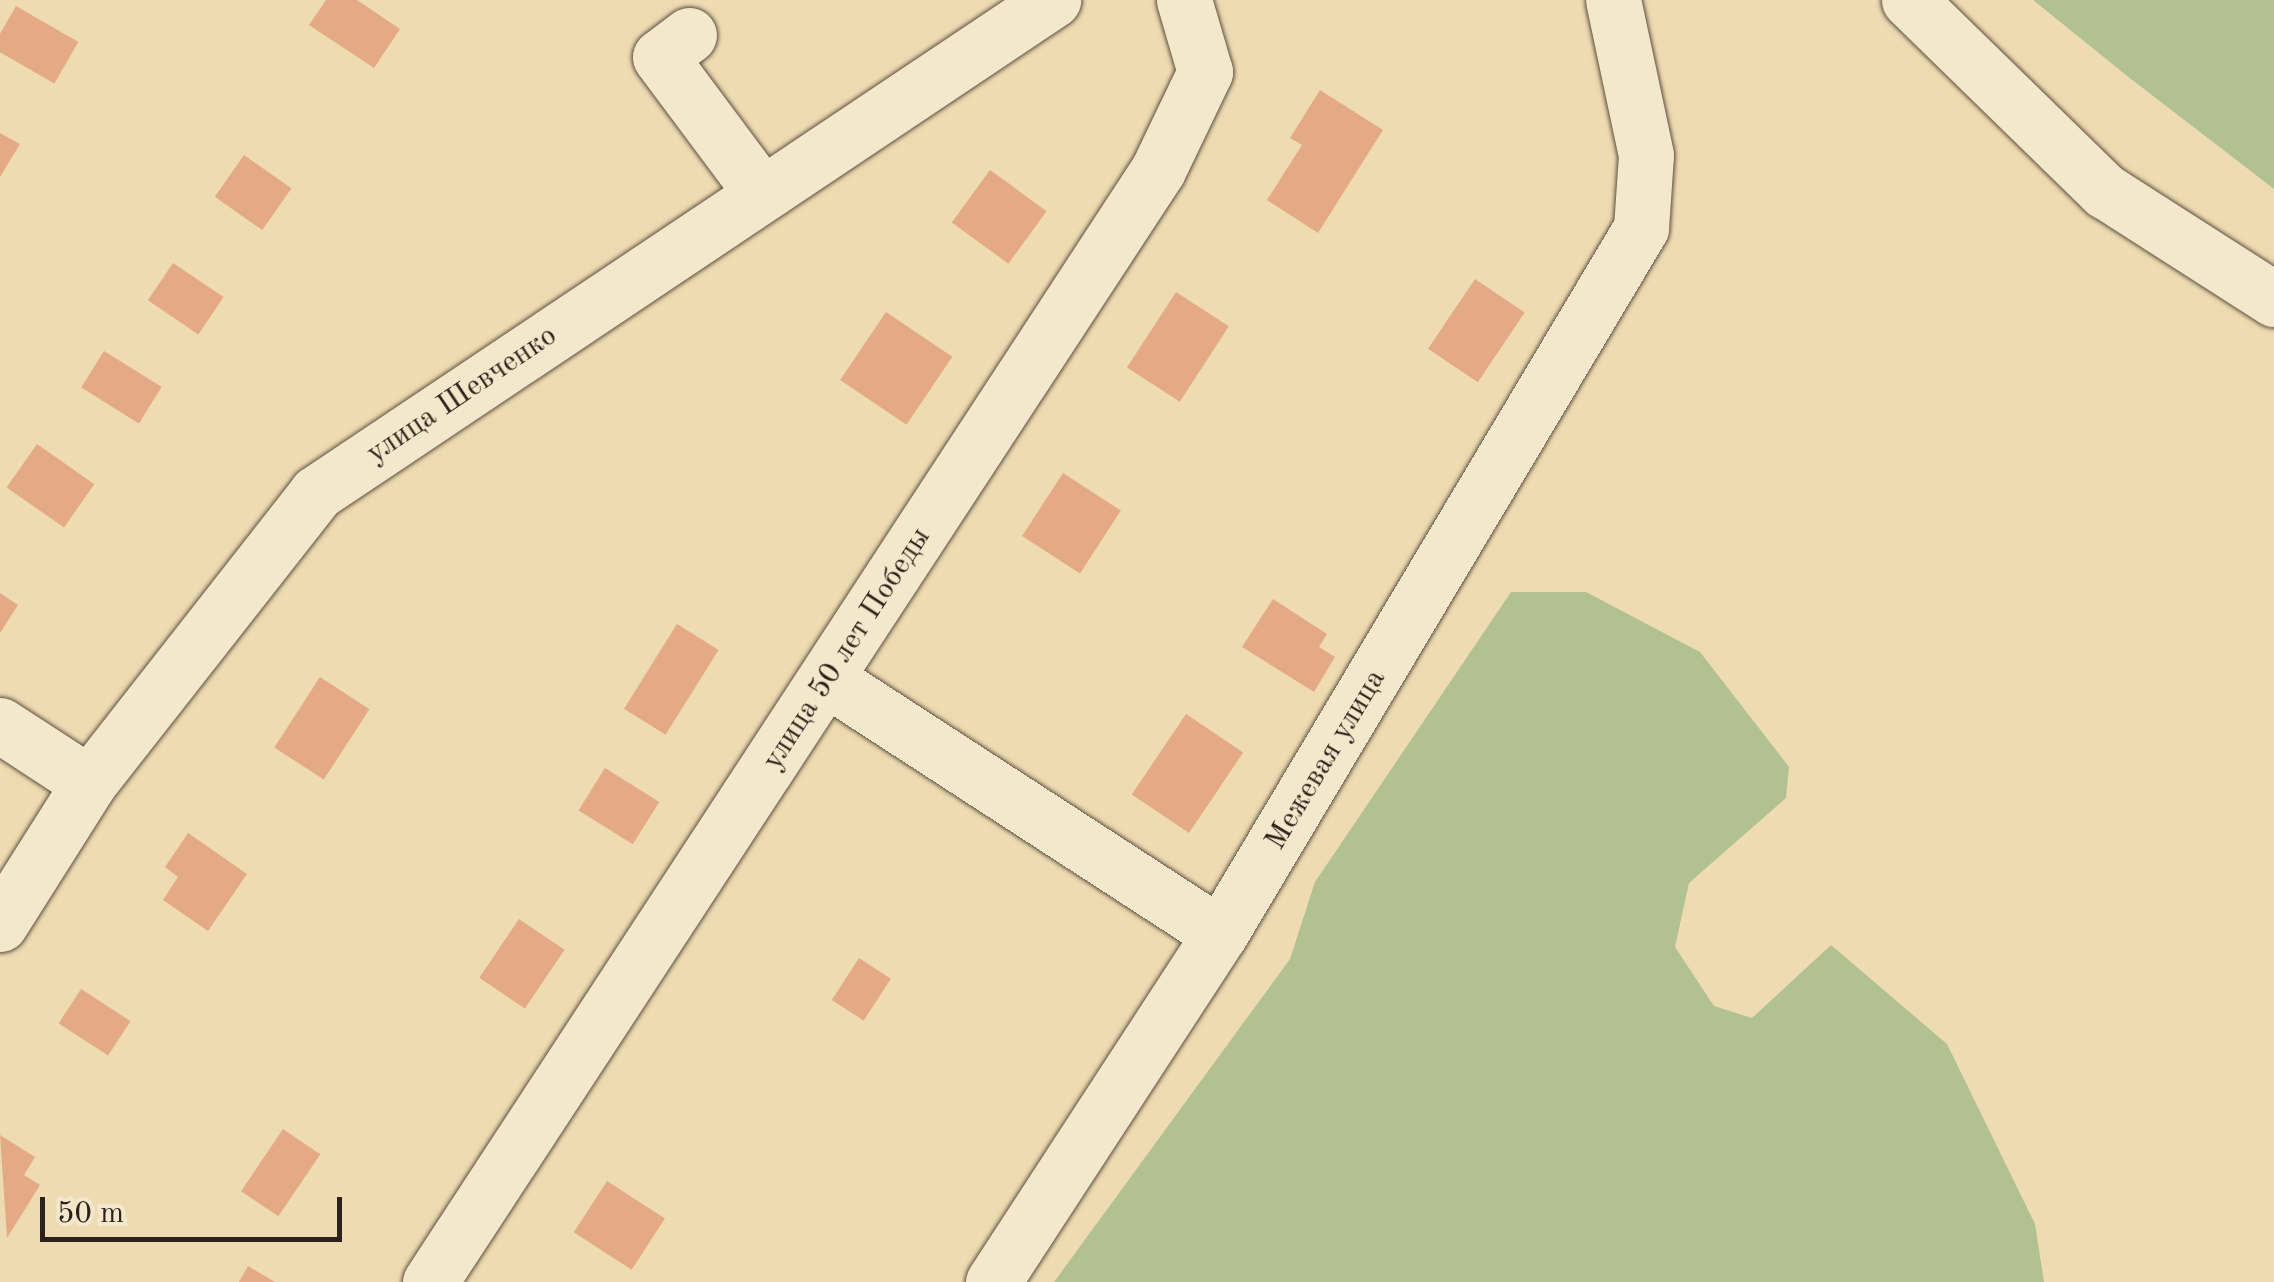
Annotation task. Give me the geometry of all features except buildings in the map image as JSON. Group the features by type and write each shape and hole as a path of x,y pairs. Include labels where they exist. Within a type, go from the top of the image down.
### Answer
{"street":[{"name":"улица Шевченко","path":"0,924 89,784 316,493 1052,0"},
{"name":"улица 50 лет Победы","path":"430,1282 827,679 1186,122 1206,72 1184,0"},
{"name":"Межевая улица","path":"993,1282 1220,934 1641,228 1646,155 1613,0"},
{"path":"1909,0 2105,190 2274,299"},
{"path":"690,35 660,58 762,194"},
{"path":"827,679 1220,934"},
{"path":"0,725 89,784"}],"green space":[{"path":"2033,0 2274,0 2274,189 2131,79"},
{"path":"1511,592 1586,592 1700,652 1789,767 1786,798 1689,883 1675,947 1714,1006 1752,1018 1831,945 1947,1044 2035,1224 2044,1282 1054,1282 1290,959 1315,882"}]}
